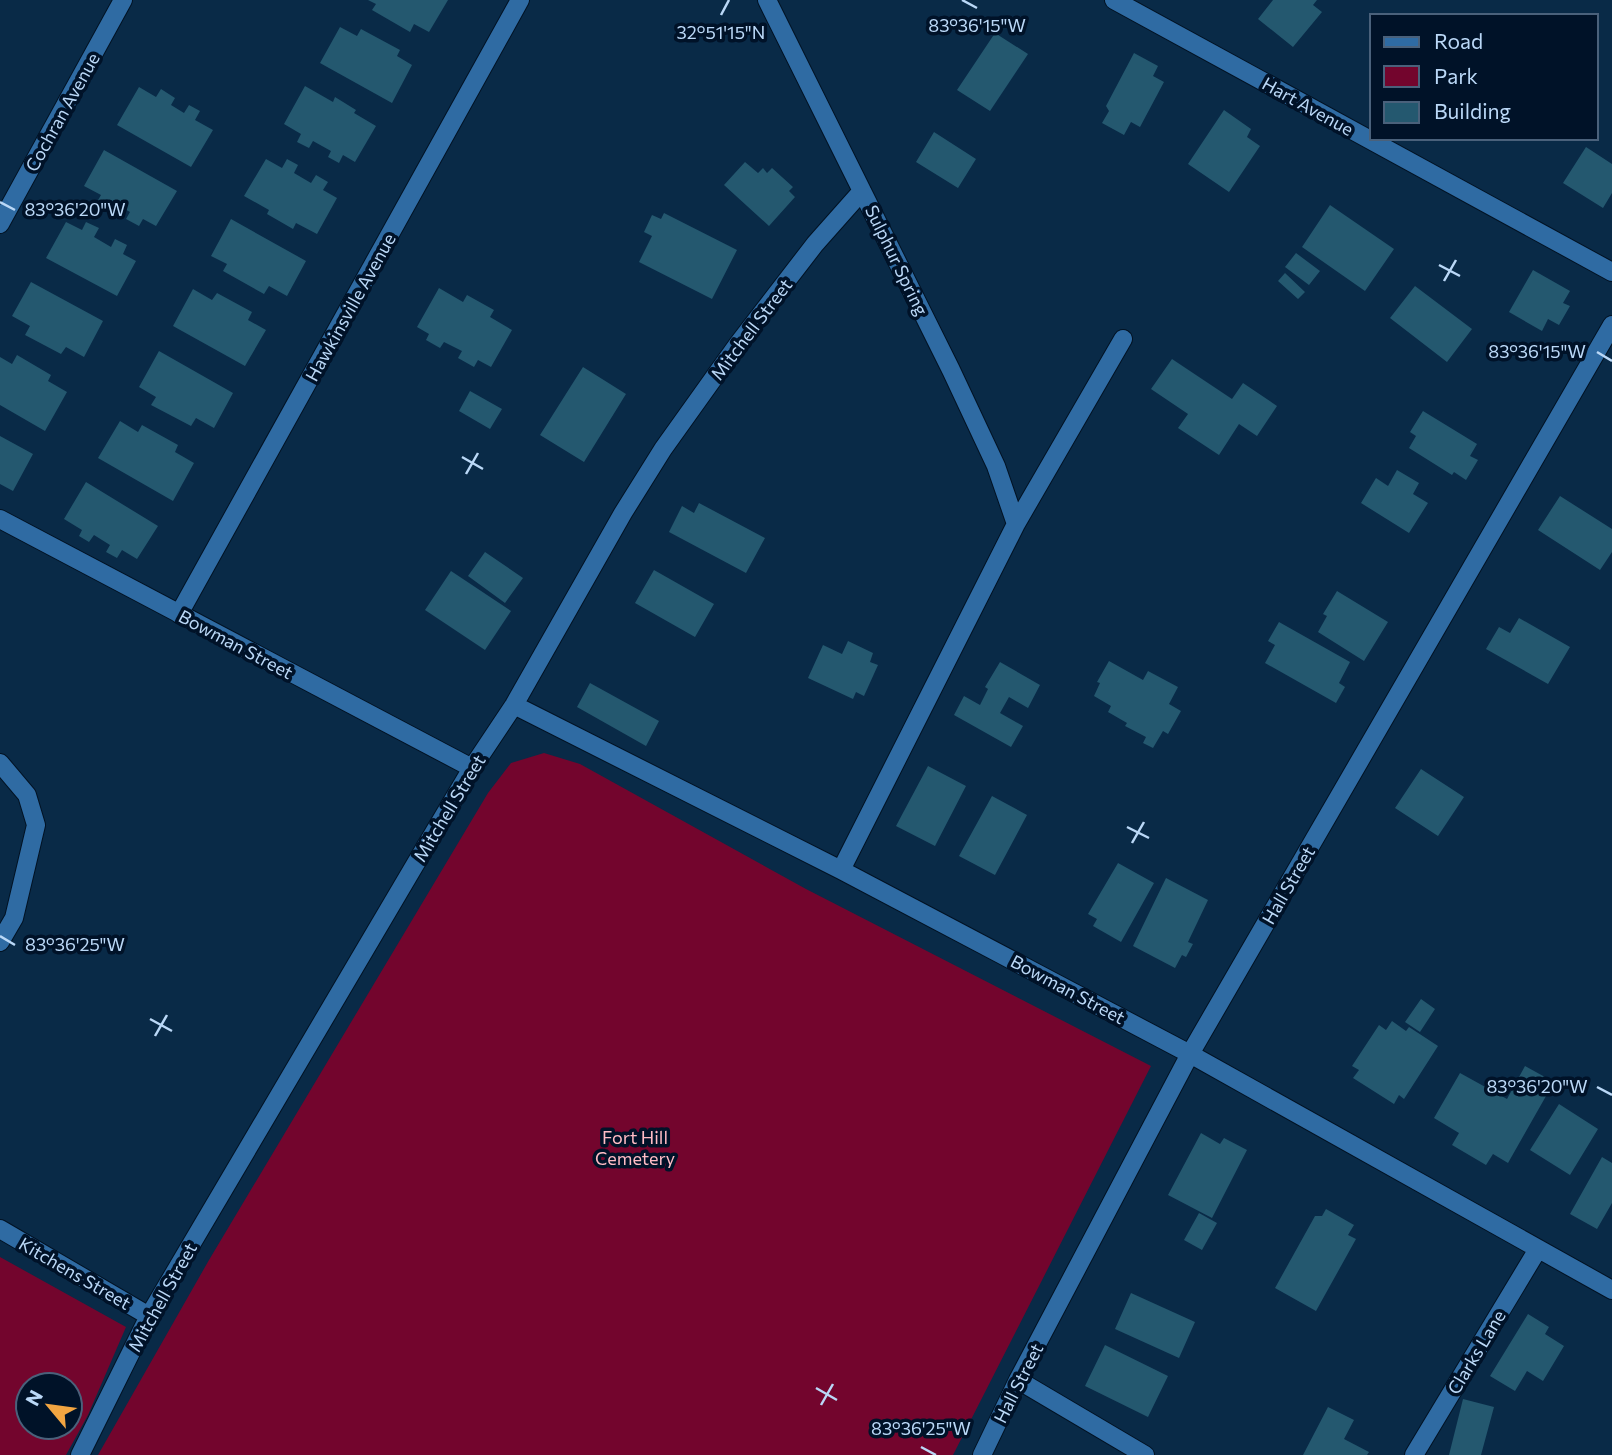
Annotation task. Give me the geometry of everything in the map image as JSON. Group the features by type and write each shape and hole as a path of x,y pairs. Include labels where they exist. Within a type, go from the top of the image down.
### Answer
{"street":[{"name":"Cochran Avenue","path":"0,224 123,0"},
{"name":"Hawkinsville Avenue","path":"179,614 520,0"},
{"name":"Sulphur Spring","path":"767,0 957,382 996,467 1016,524"},
{"name":"Hart Avenue","path":"1114,0 1370,140"},
{"name":"Hart Avenue","path":"1370,140 1612,272"},
{"name":"Mitchell Street","path":"80,1455 149,1316 472,768 514,705 623,513 663,449 738,344 815,244 862,191"},
{"name":"Hall Street","path":"982,1455 1018,1380 1190,1054 1612,325"},
{"path":"841,870 1016,524 1123,339"},
{"name":"Bowman Street","path":"0,519 472,768"},
{"name":"Bowman Street","path":"514,705 841,870 1190,1054 1612,1290"},
{"path":"0,763 27,794 36,825 14,918 0,942"},
{"name":"Kitchens Street","path":"0,1229 149,1316"},
{"name":"Clarks Lane","path":"1414,1455 1538,1249"},
{"path":"1018,1380 1145,1455"}],"green space":[{"name":"Fort Hill Cemetery","path":"544,753 580,764 806,889 1151,1066 953,1455 98,1455 209,1260 488,793 511,763"},
{"path":"0,1257 126,1327 84,1422 84,1371 14,1371 14,1441 74,1441 66,1455 0,1455"}],"building":[{"path":"368,0 448,0 429,32 414,24 410,32 372,10 376,4"},
{"path":"1273,0 1317,0 1313,5 1322,12 1293,47 1258,19"},
{"path":"340,27 357,36 361,29 400,50 397,56 412,65 392,103 320,63"},
{"path":"995,33 1028,54 990,111 957,90"},
{"path":"1134,53 1158,66 1153,76 1164,82 1140,127 1131,122 1124,135 1102,123 1109,111 1106,106"},
{"path":"305,86 333,102 335,97 376,126 355,162 343,155 339,163 328,157 331,151 313,141 309,148 297,142 301,134 284,124"},
{"path":"139,87 156,97 161,89 175,98 171,105 184,113 189,105 200,111 195,120 213,130 191,167 117,125"},
{"path":"1224,110 1251,129 1247,137 1260,146 1229,192 1188,164"},
{"path":"934,132 976,159 958,188 916,162"},
{"path":"1586,147 1612,164 1612,193 1603,208 1563,183"},
{"path":"104,150 177,191 156,226 143,219 139,226 126,219 130,212 114,203 111,210 97,202 101,195 84,186"},
{"path":"266,159 282,168 287,159 298,165 294,173 311,183 316,175 328,182 323,190 337,198 317,234 296,223 293,229 267,214 269,210 244,196"},
{"path":"745,162 758,173 763,168 767,173 772,168 793,187 789,191 795,197 769,226 724,185"},
{"path":"1330,205 1394,249 1365,291 1302,247"},
{"path":"664,213 737,250 712,299 639,262 652,236 644,232 652,215 661,219"},
{"path":"231,219 306,261 287,296 269,286 264,294 223,271 227,264 211,256"},
{"path":"66,222 82,230 86,222 99,228 94,237 111,247 115,239 127,245 123,254 136,261 117,296 46,258"},
{"path":"1296,253 1320,271 1309,285 1285,267"},
{"path":"1533,270 1570,291 1563,303 1570,306 1559,325 1548,319 1542,331 1509,312"},
{"path":"1285,273 1305,292 1298,299 1278,281"},
{"path":"31,282 103,321 84,357 66,347 61,354 25,335 30,326 12,316"},
{"path":"1415,286 1472,329 1447,362 1390,318"},
{"path":"439,288 463,302 467,295 494,310 490,317 512,330 491,367 478,360 474,367 458,358 462,351 444,342 440,348 426,340 429,334 417,327"},
{"path":"193,289 212,300 217,293 252,312 248,320 266,330 245,366 173,326"},
{"path":"159,351 233,393 214,428 196,418 191,426 151,405 156,397 139,387"},
{"path":"17,355 51,375 48,381 67,392 45,431 0,405 0,357 12,364"},
{"path":"1172,359 1232,399 1243,383 1277,406 1257,436 1239,424 1219,455 1178,428 1188,414 1151,389"},
{"path":"583,367 626,394 584,462 540,435"},
{"path":"470,391 502,409 490,429 459,411"},
{"path":"1423,411 1477,444 1470,456 1478,460 1466,480 1454,472 1452,475 1409,448 1416,436 1410,432"},
{"path":"120,421 138,432 142,425 178,445 175,452 194,463 173,501 98,458"},
{"path":"0,436 33,454 13,491 0,484"},
{"path":"1397,470 1419,483 1413,494 1428,503 1409,533 1361,503 1376,478 1388,486"},
{"path":"86,482 158,526 137,559 122,550 117,558 106,552 110,545 94,535 89,542 79,536 82,530 64,519"},
{"path":"1560,496 1612,529 1612,552 1600,570 1538,530"},
{"path":"699,503 765,538 746,573 669,532 682,506 694,513"},
{"path":"485,552 523,578 505,603 468,576"},
{"path":"654,570 714,604 695,637 635,603"},
{"path":"451,571 511,611 485,650 425,610"},
{"path":"1337,591 1388,622 1364,661 1318,632 1327,616 1323,614"},
{"path":"1519,618 1570,647 1548,684 1486,649 1499,627 1510,633"},
{"path":"1279,622 1350,662 1339,683 1345,687 1336,703 1265,663 1275,645 1268,641"},
{"path":"848,641 873,653 870,662 878,665 864,696 856,692 853,699 808,678 823,645 842,654"},
{"path":"1109,661 1143,680 1148,671 1178,687 1169,704 1181,711 1168,734 1163,731 1153,748 1143,743 1146,737 1125,726 1127,723 1108,712 1111,706 1094,696 1100,683 1097,682"},
{"path":"1000,662 1040,685 1028,708 1009,697 1000,713 1023,726 1011,747 954,715 964,696 980,705 988,689 985,687"},
{"path":"590,683 659,721 646,746 577,707"},
{"path":"928,766 966,786 935,846 896,826"},
{"path":"1421,769 1464,797 1438,836 1395,808"},
{"path":"992,796 1027,815 995,875 959,856"},
{"path":"1118,863 1154,883 1121,942 1093,926 1097,919 1088,914"},
{"path":"1166,878 1208,900 1188,942 1193,944 1186,957 1182,955 1175,968 1133,946"},
{"path":"1421,999 1435,1009 1420,1032 1405,1022"},
{"path":"1392,1021 1406,1031 1409,1027 1438,1046 1404,1099 1399,1095 1394,1104 1353,1078 1359,1070 1352,1066 1379,1025 1386,1030"},
{"path":"1525,1066 1554,1082 1508,1163 1493,1154 1486,1165 1452,1145 1459,1133 1434,1118 1460,1073 1507,1099"},
{"path":"1559,1104 1598,1129 1570,1175 1530,1150"},
{"path":"1201,1133 1220,1144 1224,1138 1247,1150 1212,1218 1168,1195"},
{"path":"1602,1157 1612,1163 1612,1203 1597,1229 1570,1214"},
{"path":"1326,1209 1354,1225 1348,1235 1356,1239 1316,1311 1275,1288 1315,1216 1322,1216"},
{"path":"1199,1213 1217,1223 1202,1250 1184,1240"},
{"path":"1131,1293 1195,1322 1179,1358 1115,1329"},
{"path":"1528,1314 1549,1327 1545,1334 1564,1346 1543,1381 1527,1371 1515,1391 1490,1376"},
{"path":"1105,1345 1168,1376 1148,1417 1085,1386"},
{"path":"1463,1399 1494,1407 1481,1455 1449,1455"},
{"path":"1328,1407 1354,1420 1344,1439 1369,1452 1367,1455 1303,1455"}]}
